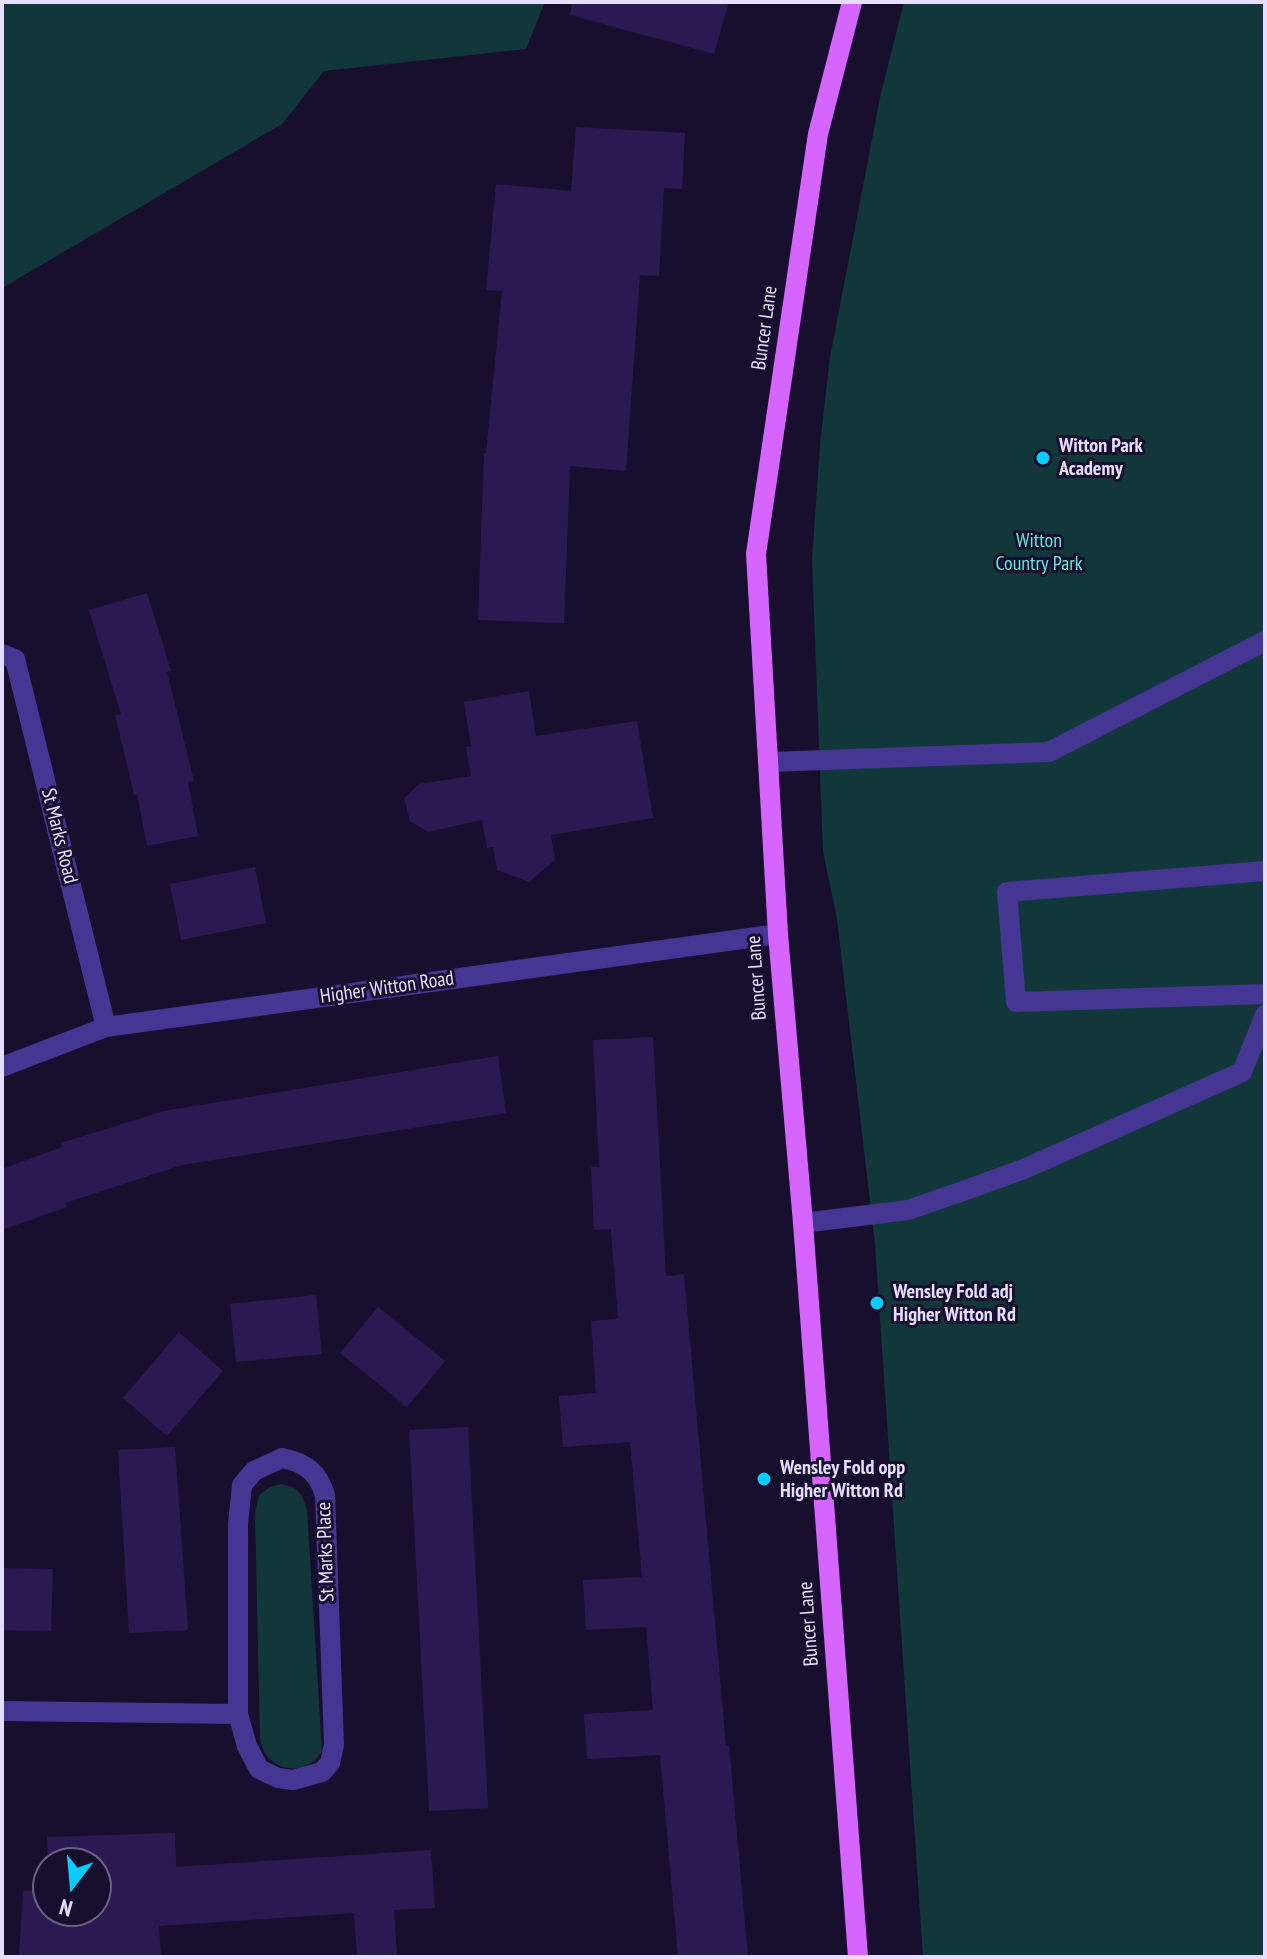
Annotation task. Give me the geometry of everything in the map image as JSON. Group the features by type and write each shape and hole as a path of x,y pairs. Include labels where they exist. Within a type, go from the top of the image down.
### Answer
{"main road":[{"name":"Buncer Lane","path":"852,2 818,134 756,554 778,934 858,1957"}],"street":[{"path":"769,762 1049,752 1265,641"},
{"name":"St Marks Road","path":"2,654 15,659 106,1027"},
{"path":"1265,871 1007,892 1016,1002 1265,994"},
{"name":"Higher Witton Road","path":"2,1067 106,1027 778,934"},
{"path":"803,1223 908,1210 1024,1169 1242,1072 1265,1015"},
{"name":"St Marks Place","path":"282,1458 299,1461 321,1481 325,1495 334,1745 330,1763 322,1772 293,1780 278,1778 259,1769 247,1746 238,1714 238,1524 242,1485 254,1471 267,1464 282,1458"},
{"path":"2,1711 238,1714"}],"green space":[{"path":"2,2 545,2 526,49 324,71 282,124 2,288"},
{"name":"Witton Country Park","path":"904,2 1265,2 1265,1957 923,1957 875,1244 837,919 823,851 812,560 830,357 881,93"},
{"path":"281,1484 299,1493 307,1511 322,1751 312,1762 297,1768 275,1763 265,1754 260,1740 255,1513 259,1495"}],"building":[{"path":"572,2 729,2 714,54 570,15"},
{"path":"576,127 685,133 682,189 664,188 659,276 640,275 626,471 570,466 564,623 478,620 484,453 502,291 486,290 496,184 571,191"},
{"path":"147,593 171,671 167,672 194,781 188,782 198,836 147,846 137,794 134,795 115,715 121,714 89,610"},
{"path":"529,691 536,736 637,721 653,818 551,835 555,860 529,882 497,870 493,847 487,848 482,820 428,832 410,821 404,798 419,784 471,776 466,747 471,746 464,702"},
{"path":"255,867 266,923 181,940 170,884"},
{"path":"653,1037 666,1276 684,1274 748,1957 678,1957 660,1755 587,1759 584,1714 653,1710 646,1627 586,1630 583,1580 642,1577 630,1442 563,1447 559,1396 596,1393 591,1321 618,1319 611,1229 594,1230 591,1167 599,1167 593,1040"},
{"path":"498,1056 506,1113 182,1165 65,1203 67,1207 2,1230 2,1169 62,1147 61,1143 164,1111"},
{"path":"316,1295 322,1354 236,1362 230,1304"},
{"path":"378,1307 445,1361 407,1407 340,1353"},
{"path":"179,1332 223,1371 167,1436 123,1398"},
{"path":"468,1427 488,1808 429,1811 409,1430"},
{"path":"175,1447 188,1630 129,1633 118,1450"},
{"path":"2,1568 53,1569 51,1631 2,1630"},
{"path":"175,1833 176,1867 431,1850 435,1908 394,1910 397,1957 357,1957 354,1913 159,1926 161,1957 19,1957 23,1891 32,1891 32,1927 112,1927 112,1847 47,1847 47,1837"}],"place":[{"name":"Witton Park Academy","path":"1043,458"},
{"name":"Wensley Fold adj Higher Witton Rd","path":"877,1303"},
{"name":"Wensley Fold opp Higher Witton Rd","path":"764,1479"}]}
